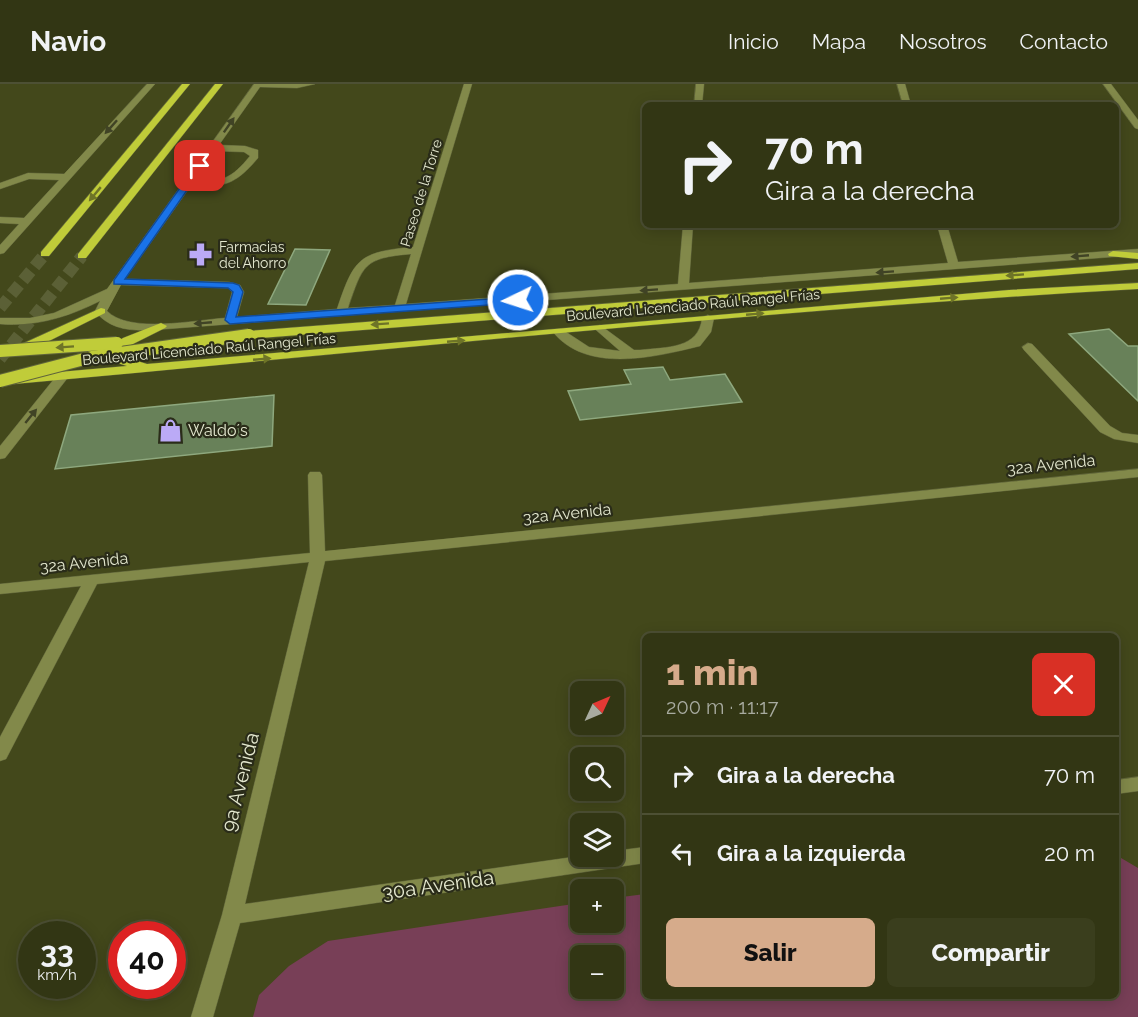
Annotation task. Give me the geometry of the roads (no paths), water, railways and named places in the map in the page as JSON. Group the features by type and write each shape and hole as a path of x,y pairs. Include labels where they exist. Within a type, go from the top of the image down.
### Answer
{"main road":[{"path":"45,254 186,84"},
{"path":"82,256 219,84"},
{"name":"Boulevard Licenciado Raúl Rangel Frías","path":"0,351 1138,266"},
{"name":"Boulevard Licenciado Raúl Rangel Frías","path":"0,381 600,327 1009,294 1138,286"},
{"path":"0,356 37,342 100,311"},
{"path":"161,326 127,341 115,350 115,358 123,362 162,368"},
{"path":"0,381 47,366 100,355 249,334"}],"street":[{"path":"0,251 151,84"},
{"path":"311,84 258,85 115,286 100,311 107,320 132,327 161,326 1113,254 1138,254"},
{"name":"Paseo de la Torre","path":"399,309 468,84"},
{"path":"698,102 700,84"},
{"path":"901,84 906,102"},
{"path":"1107,84 1138,126"},
{"path":"187,184 215,184 231,181 238,178 255,156 255,152 245,149 213,148"},
{"path":"0,186 28,176 66,177"},
{"path":"0,220 27,221"},
{"path":"683,288 688,228"},
{"path":"943,228 954,267"},
{"path":"341,313 361,263 380,253 418,250"},
{"path":"0,321 27,322 57,316 115,286 229,285 236,287 238,292 230,320"},
{"path":"558,332 574,345 588,351 604,354 630,353 696,343 704,337 708,318"},
{"path":"600,327 630,353"},
{"path":"1028,347 1105,429 1119,436 1138,439"},
{"path":"0,455 62,377"},
{"name":"32a Avenida","path":"0,589 1138,473"},
{"name":"9a Avenida","path":"201,1017 232,915 318,557 315,475"},
{"path":"0,754 92,579"},
{"path":"1119,787 1138,784"},
{"name":"30a Avenida","path":"232,915 642,855"}],"tunnel":[{"path":"0,308 45,254"},
{"path":"0,359 82,256"}],"place":[{"name":"Farmacias del Ahorro","path":"201,255"},
{"name":"Waldo´s","path":"170,430"}]}
